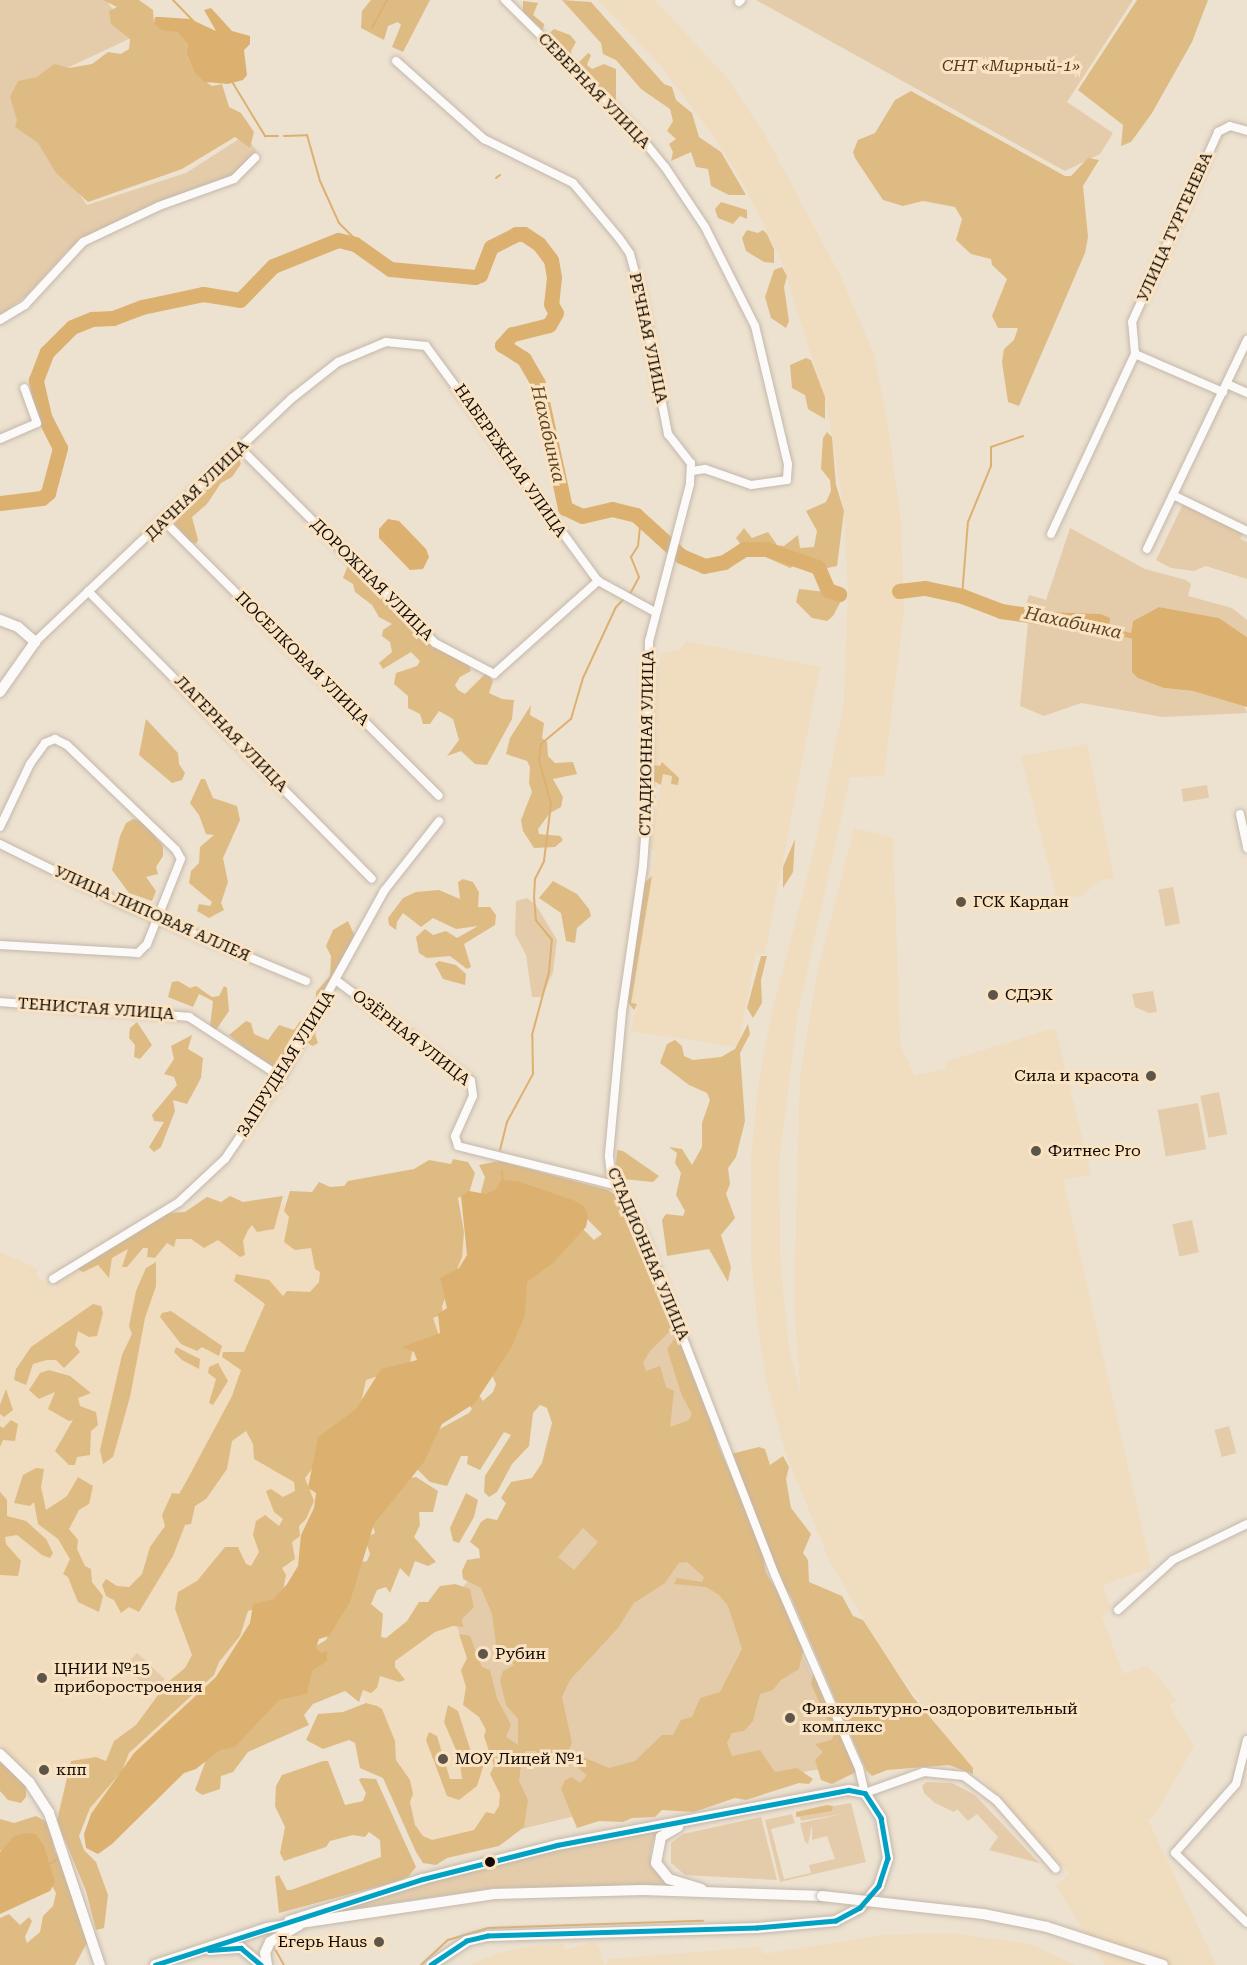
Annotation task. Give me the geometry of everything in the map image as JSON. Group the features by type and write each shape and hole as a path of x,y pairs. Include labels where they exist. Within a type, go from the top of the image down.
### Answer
{"street":[{"name":"СЕВЕРНАЯ УЛИЦА","path":"505,0 630,124 705,227 744,303 762,349 789,477 782,483 750,485 705,469 692,471"},
{"name":"РЕЧНАЯ УЛИЦА","path":"396,61 484,139 573,183 619,238 630,254 641,296 668,434 691,463 692,471"},
{"name":"УЛИЦА ТУРГЕНЕВА","path":"1135,354 1132,322 1218,132 1230,126 1247,131"},
{"path":"0,320 25,305 82,242 159,206 234,178 255,158"},
{"path":"1147,549 1247,340"},
{"name":"ДАЧНАЯ УЛИЦА","path":"0,692 35,642 165,522 291,399 357,351 386,342 426,346"},
{"name":"НАБЕРЕЖНАЯ УЛИЦА","path":"426,346 598,581 656,612"},
{"path":"1051,534 1135,354 1225,388 1247,393"},
{"path":"0,439 37,423 24,388"},
{"name":"ДОРОЖНАЯ УЛИЦА","path":"241,449 435,643 494,674 598,581"},
{"name":"СТАДИОННАЯ УЛИЦА","path":"692,471 672,562 656,612 647,660 648,796 643,866 627,969 609,1156 611,1174 643,1235 775,1575 859,1768 865,1793"},
{"path":"1173,495 1247,531"},
{"name":"ПОСЕЛКОВАЯ УЛИЦА","path":"165,522 439,796"},
{"name":"ЛАГЕРНАЯ УЛИЦА","path":"88,591 372,879"},
{"path":"0,620 18,627 35,642"},
{"path":"0,827 17,787 42,746 51,739 62,742 180,854 180,863 147,944 138,953 0,945"},
{"path":"1240,814 1247,848"},
{"name":"ЗАПРУДНАЯ УЛИЦА","path":"53,1279 179,1202 205,1180 234,1146 281,1077 337,981 384,891 438,821"},
{"name":"УЛИЦА ЛИПОВАЯ АЛЛЕЯ","path":"0,844 157,919 306,981"},
{"name":"ОЗЁРНАЯ УЛИЦА","path":"337,981 471,1081 473,1096 455,1136 458,1146 618,1186"},
{"name":"ТЕНИСТАЯ УЛИЦА","path":"0,1002 189,1017 281,1077"},
{"path":"1118,1610 1173,1560 1247,1524"},
{"path":"1247,1740 1236,1784 1175,1853 1247,1923"},
{"path":"0,1754 29,1782 49,1813 100,1965"},
{"path":"156,1965 423,1880 557,1845 849,1790 865,1793 924,1772 964,1776 996,1800 1056,1869"},
{"path":"431,1965 467,1941 488,1936 796,1926 849,1916 871,1898 888,1858 881,1818 865,1793"},
{"path":"692,1821 664,1833 657,1847 656,1863 669,1879 714,1892"},
{"path":"267,1928 494,1894 579,1890 822,1896 983,1914 1047,1927 1163,1965"},
{"path":"267,1965 265,1953 270,1942 306,1922"},
{"path":"189,1954 236,1947 261,1965"}],"shaded area":[{"path":"103,0 139,0 153,10 154,23 177,32 188,45 186,52 195,74 212,86 222,84 229,107 241,113 254,132 250,148 235,137 182,169 88,202 56,173 38,143 15,127 17,120 10,97 18,81 37,77 54,64 69,68 92,64 108,52 121,54 129,49 130,39 111,24 109,11 117,7"},
{"path":"371,0 430,0 403,52 392,47 401,25 398,22 388,26 384,40 361,28 362,11"},
{"path":"562,0 591,2 664,84 672,87 676,100 692,113 699,137 721,152 746,195 729,195 711,186 708,169 696,167 691,152 671,161 673,152 669,144 676,139 667,131 673,121 670,109 641,89 616,60 603,54 601,43"},
{"path":"598,0 655,0 727,78 765,135 842,279 874,355 888,426 901,522 904,608 884,776 850,777 797,1017 779,1162 780,1256 788,1342 801,1396 794,1304 800,1078 817,974 854,828 893,838 900,1044 914,1075 947,1069 945,1062 1055,1028 1091,1174 1063,1180 1151,1568 1103,1585 1111,1609 1102,1617 1123,1674 1147,1666 1165,1684 1176,1701 1169,1705 1194,1746 1155,1815 1148,1820 1216,1965 1105,1965 1056,1886 1070,1874 961,1756 885,1656 830,1562 785,1451 767,1384 758,1330 751,1254 751,1160 758,1087 772,1012 815,847 844,703 848,590 844,511 827,406 782,262 743,183 712,134 661,66"},
{"path":"1137,0 1208,0 1192,42 1152,113 1131,142 1121,146 1123,125 1078,90"},
{"path":"523,1 538,3 533,15 544,24 543,30 523,12"},
{"path":"554,29 570,35 576,42 571,51 572,61 550,38 548,34"},
{"path":"588,53 591,55 587,65 592,69 604,64 616,69 616,105 581,71 578,63"},
{"path":"911,91 1065,176 1071,176 1088,158 1099,160 1083,186 1088,237 1085,253 1019,406 1008,402 1002,362 1004,349 1014,340 1018,328 998,328 992,316 1007,279 992,265 991,259 971,254 956,240 962,219 955,207 923,201 903,206 883,200 855,158 853,152 858,140 875,133 895,100"},
{"path":"721,202 747,210 747,219 740,216 733,224 718,218 715,209"},
{"path":"747,230 758,233 763,230 767,234 774,249 774,263 764,262 746,251 742,238"},
{"path":"782,267 787,276 784,287 789,321 786,328 771,318 765,297 774,270"},
{"path":"806,358 811,360 825,397 825,419 808,409 805,395 792,388 790,365"},
{"path":"827,432 832,437 836,485 844,511 837,566 814,571 796,565 790,568 742,546 736,538 744,528 752,538 768,532 777,545 784,546 798,535 800,548 814,547 817,531 806,511 826,502 831,491 830,480 821,469 823,438"},
{"path":"238,456 241,464 232,477 221,483 207,504 192,517 198,540 196,544 190,541 172,521"},
{"path":"348,565 353,565 430,644 468,664 471,671 460,677 455,685 458,690 465,694 486,673 493,681 489,693 502,699 514,700 512,719 487,765 475,764 461,751 447,756 459,740 453,719 439,711 430,724 423,724 420,714 408,708 408,696 394,684 396,673 417,666 420,661 411,652 383,669 379,663 392,652 390,642 382,636 383,630 392,624 379,617 372,605 355,592 353,584 343,578"},
{"path":"799,589 836,593 840,603 833,616 827,621 812,618 796,602"},
{"path":"686,641 820,667 765,954 756,953 738,1047 631,1031 636,1005 630,1003 656,851 649,849 663,774 652,765 658,725 651,723 661,654 680,649"},
{"path":"531,705 530,715 544,723 542,738 547,742 548,756 555,763 573,762 577,774 553,779 563,797 561,807 550,813 538,829 539,834 560,836 563,840 555,847 534,848 523,831 521,820 532,792 529,783 530,767 527,761 506,754 510,738"},
{"path":"146,719 178,753 179,764 185,773 182,780 172,783 139,755"},
{"path":"1087,744 1114,878 1101,880 1081,896 1057,899 1021,756"},
{"path":"653,757 652,765 660,766 662,762 679,778 678,785 671,784 672,776 663,774 661,785 654,781 651,776 651,758"},
{"path":"201,779 205,779 213,798 237,806 240,820 223,858 228,882 221,903 224,910 209,918 197,911 199,904 210,906 212,902 189,883 191,871 199,863 200,847 214,835 206,834 199,815 190,803"},
{"path":"133,819 142,821 163,846 163,856 156,867 158,874 146,877 156,891 152,901 129,893 112,870 120,836 126,823"},
{"path":"795,839 793,872 783,888 783,867"},
{"path":"652,876 631,1003 637,1004 634,1010 627,1001 631,965 644,883"},
{"path":"463,879 473,882 479,892 478,907 490,907 496,915 495,925 464,944 471,967 467,969 450,956 427,958 419,953 416,937 425,929 433,935 446,931 457,938 478,926 456,929 433,918 421,927 403,913 397,922 396,930 389,925 388,918 403,898 416,892 439,890 460,899 458,882"},
{"path":"553,881 577,894 589,909 591,916 577,928 575,943 566,941 561,913 539,898"},
{"path":"348,921 356,939 324,1002 315,1034 318,1043 313,1046 307,1043 287,1078 281,1077 229,1035 246,1021 251,1023 254,1034 268,1040 279,1025 294,1030 300,1021 307,1022 316,1009 316,992 330,976 331,956 326,946 333,930"},
{"path":"761,956 767,956 761,980 762,1003 753,1018 747,1008"},
{"path":"439,961 456,965 466,974 465,985 443,979 435,964"},
{"path":"178,981 190,988 196,986 212,997 219,996 224,986 227,988 229,1011 216,1030 210,1027 213,1001 199,994 193,1007 168,997 172,982"},
{"path":"137,1022 152,1045 140,1059 134,1057 135,1045 129,1038 130,1028"},
{"path":"748,1024 750,1034 740,1053 745,1121 736,1157 728,1168 730,1184 726,1194 735,1218 721,1235 731,1267 728,1282 709,1249 667,1256 662,1220 666,1214 683,1216 685,1211 676,1195 681,1173 675,1163 677,1153 669,1147 682,1149 692,1165 702,1147 702,1123 710,1100 707,1093 689,1085 660,1063 667,1044 675,1040 682,1046 684,1056 693,1060 721,1057 735,1049"},
{"path":"192,1035 188,1049 203,1058 201,1078 187,1104 173,1100 175,1111 161,1147 154,1152 149,1147 164,1122 154,1121 152,1115 177,1085 174,1077 164,1074 174,1059 171,1046"},
{"path":"617,1150 623,1151 659,1176 653,1182 623,1179 616,1164"},
{"path":"453,1159 468,1162 475,1173 469,1193 458,1198 464,1232 462,1257 442,1306 443,1314 433,1318 439,1336 413,1349 409,1366 366,1380 360,1407 305,1478 314,1501 306,1519 299,1526 300,1536 292,1542 295,1559 282,1568 286,1575 283,1591 273,1603 248,1611 240,1636 219,1662 214,1675 129,1753 122,1771 90,1808 79,1836 84,1850 96,1862 108,1895 104,1928 96,1930 86,1891 57,1821 71,1761 96,1757 106,1761 114,1741 136,1725 167,1683 185,1668 192,1655 175,1609 178,1592 197,1581 225,1547 238,1547 246,1564 251,1566 259,1552 253,1535 256,1521 265,1515 279,1526 283,1519 274,1512 266,1491 271,1489 283,1497 295,1491 294,1482 254,1459 253,1444 246,1431 232,1441 227,1469 206,1499 195,1506 191,1524 185,1525 173,1556 139,1612 129,1607 121,1613 114,1600 106,1596 102,1585 106,1579 117,1586 129,1587 142,1574 150,1547 165,1526 162,1515 172,1493 179,1494 232,1396 241,1370 222,1357 223,1352 244,1352 265,1304 234,1281 236,1274 269,1280 283,1296 287,1291 310,1292 319,1282 320,1272 315,1269 311,1248 295,1250 284,1242 289,1217 284,1211 290,1191 312,1192 319,1182 330,1187 344,1186 348,1181 414,1169 429,1160 451,1164"},
{"path":"499,1161 608,1190 617,1196 632,1218 673,1328 650,1351 643,1363 646,1371 660,1366 666,1387 674,1391 670,1427 689,1420 692,1414 682,1396 667,1349 678,1334 711,1413 718,1446 763,1544 765,1572 792,1613 804,1647 799,1669 781,1680 773,1690 760,1694 753,1721 744,1731 732,1733 727,1743 732,1756 760,1750 775,1772 797,1768 813,1779 809,1784 799,1783 746,1800 735,1798 694,1812 662,1810 655,1817 632,1818 623,1822 599,1821 577,1828 561,1789 565,1780 572,1777 580,1783 587,1775 579,1769 576,1754 609,1768 635,1761 662,1735 673,1735 681,1720 692,1717 700,1698 720,1692 742,1649 728,1606 719,1595 706,1587 674,1584 677,1578 702,1582 704,1577 687,1562 679,1563 665,1583 634,1603 618,1628 570,1680 562,1697 572,1743 564,1761 558,1766 535,1751 526,1751 522,1756 519,1781 528,1800 524,1827 499,1846 447,1858 436,1865 423,1863 383,1778 360,1768 355,1743 349,1740 323,1749 306,1740 318,1714 343,1712 366,1703 377,1706 382,1709 395,1741 396,1760 410,1780 413,1794 410,1802 415,1825 423,1836 432,1840 474,1830 486,1812 494,1814 499,1806 500,1794 490,1774 494,1766 484,1736 486,1730 479,1717 463,1705 466,1687 461,1670 467,1658 459,1634 470,1636 482,1667 490,1670 497,1698 511,1725 506,1737 518,1745 518,1719 506,1705 500,1681 503,1671 514,1665 496,1644 492,1614 481,1588 463,1579 462,1571 467,1560 480,1558 479,1549 470,1542 481,1522 487,1518 497,1520 506,1503 501,1498 511,1482 532,1478 542,1463 552,1423 547,1408 540,1405 533,1413 529,1446 512,1464 497,1492 489,1497 484,1492 485,1476 511,1435 504,1432 480,1470 467,1464 468,1456 461,1456 447,1486 430,1482 416,1468 434,1432 469,1413 472,1409 467,1402 476,1391 483,1401 493,1392 496,1384 491,1373 519,1289 582,1228 594,1240 602,1234 577,1209 480,1196 485,1177 479,1165","holes":["583,1528 598,1542 574,1570 558,1557"]},
{"path":"449,1168 467,1255 459,1268 447,1308 438,1314 440,1333 403,1348 414,1352 417,1360 381,1369 316,1493 314,1508 301,1535 298,1566 274,1599 249,1613 250,1623 216,1677 134,1753 91,1814 57,1815 70,1765 65,1762 55,1767 44,1779 23,1769 0,1745 0,1252 38,1269 36,1276 58,1291 54,1284 141,1234"},
{"path":"230,1196 243,1202 283,1196 274,1229 257,1232 252,1225 248,1230 243,1241 245,1255 240,1257 218,1240 204,1248 191,1239 176,1239 174,1247 167,1243 155,1258 147,1257 148,1248 143,1248 127,1267 122,1267 128,1249 117,1255 112,1258 109,1278 98,1265 83,1272 76,1268 166,1213 185,1212 207,1197 221,1202"},
{"path":"156,1262 156,1286 145,1318 130,1397 113,1457 103,1464 100,1450 122,1355 132,1334 129,1326 136,1291 146,1268"},
{"path":"93,1304 101,1306 103,1313 97,1336 89,1337 78,1331 75,1345 80,1352 64,1368 56,1360 47,1360 33,1364 26,1385 14,1380 16,1369 31,1347"},
{"path":"171,1311 222,1346 219,1356 202,1347 197,1351 181,1344 160,1317 162,1313"},
{"path":"176,1347 200,1359 199,1369 182,1360 174,1352"},
{"path":"218,1363 228,1381 213,1405 209,1403 216,1379 208,1373 209,1367"},
{"path":"49,1370 70,1376 91,1393 78,1398 80,1406 96,1412 98,1425 91,1431 90,1455 77,1457 75,1465 69,1465 55,1451 73,1420 69,1421 48,1409 55,1392 39,1399 29,1390 40,1373"},
{"path":"6,1389 13,1410 4,1417 0,1414 0,1405"},
{"path":"11,1420 18,1424 15,1441 3,1440 0,1447 0,1426 3,1428"},
{"path":"759,1447 765,1449 770,1465 783,1456 789,1467 786,1479 791,1508 811,1534 803,1553 808,1560 809,1582 842,1596 853,1616 863,1620 913,1697 973,1768 973,1774 949,1765 887,1770 872,1776 866,1770 791,1597 778,1575 731,1454"},
{"path":"36,1468 44,1469 41,1487 46,1510 67,1496 78,1477 93,1486 89,1504 79,1510 69,1529 78,1540 77,1549 85,1566 91,1569 92,1582 103,1596 99,1612 78,1602 68,1577 63,1574 70,1559 58,1539 38,1524 34,1502 30,1506 14,1503 23,1475"},
{"path":"416,1477 438,1491 433,1512 419,1512 420,1525 414,1537 436,1562 428,1566 415,1561 409,1577 400,1568 390,1593 386,1587 377,1590 371,1604 383,1614 381,1637 386,1638 407,1621 419,1602 428,1602 440,1586 455,1584 470,1589 474,1607 462,1619 463,1627 453,1626 435,1632 395,1661 395,1667 405,1680 399,1682 380,1676 377,1688 371,1693 363,1690 359,1702 345,1691 313,1704 304,1715 309,1725 248,1752 233,1772 221,1776 220,1789 202,1795 195,1790 207,1757 314,1647 326,1640 361,1562 367,1561 370,1554 367,1545 369,1536 375,1533 372,1523 408,1478"},
{"path":"0,1492 7,1500 7,1516 26,1521 46,1539 53,1553 50,1558 42,1555 17,1535 5,1537 6,1544 21,1561 18,1576 0,1575"},
{"path":"466,1493 478,1500 474,1517 459,1543 453,1541 450,1528"},
{"name":"МОУ Лицей №1","path":"450,1604 521,1829 424,1856 360,1689"},
{"path":"814,1670 855,1763 856,1772 832,1784 821,1780 815,1760 823,1752 815,1744 831,1740 834,1735 811,1684"},
{"path":"448,1705 458,1711 472,1755 484,1764 477,1786 459,1800 447,1796 426,1740 429,1732 437,1736 450,1779 462,1779 459,1757 444,1722"},
{"path":"0,1761 26,1787 26,1797 21,1803 8,1800 0,1791"},
{"path":"328,1761 345,1805 363,1801 366,1793 359,1780 361,1778 376,1779 416,1867 408,1877 395,1882 279,1913 275,1877 279,1875 287,1890 291,1890 381,1857 380,1840 369,1832 365,1837 353,1835 330,1841 326,1847 284,1861 280,1853 285,1827 275,1806 276,1786 282,1775"},
{"path":"827,1805 833,1806 832,1811 796,1817 796,1812"},
{"path":"36,1816 49,1823 55,1852 63,1862 89,1939 75,1965 0,1965 0,1918 9,1914 20,1925 29,1917 32,1921 25,1937 27,1943 40,1932 43,1916 53,1906 56,1893 50,1882 0,1850 0,1819 14,1823"},
{"path":"952,1933 1030,1944 1075,1965 605,1965 610,1959 759,1947 764,1954 883,1935"},
{"path":"593,1942 599,1947 604,1965 471,1965 495,1954 525,1947 563,1944 565,1950"}],"green space":[{"path":"0,0 106,0 133,37 16,92 44,144 87,205 186,173 245,135 257,151 234,175 156,203 97,231 68,250 26,296 0,315"},
{"name":"СНТ «Мирный-1»","path":"756,0 1133,0 1067,102 1113,133 1100,154 1065,171"},
{"path":"1183,504 1243,533 1240,539 1247,542 1247,579 1206,566 1194,571 1171,568 1156,560"},
{"path":"1070,528 1145,569 1186,580 1191,584 1188,596 1232,608 1247,620 1247,637 1219,618 1159,607 1133,621 1131,633 1122,636 1132,639 1132,672 1164,688 1193,691 1244,705 1247,713 1163,717 1081,703 1044,716 1020,706 1028,623 1021,619 1029,595 1046,600","holes":["1029,611 1101,614 1117,634 1048,621"]},
{"path":"1207,785 1209,798 1183,802 1181,789"},
{"path":"1173,887 1180,923 1165,926 1158,890"},
{"path":"527,898 536,905 557,940 553,972 542,997 532,997 526,955 515,934 516,901"},
{"path":"1153,991 1157,1012 1149,1013 1135,1007 1132,994"},
{"path":"1219,1092 1227,1134 1209,1138 1200,1096"},
{"path":"1198,1103 1206,1149 1166,1156 1158,1110"},
{"path":"1192,1220 1199,1252 1179,1256 1172,1224"},
{"path":"670,1316 772,1586 850,1764 655,1797 521,1829 450,1604"},
{"path":"1229,1426 1236,1453 1222,1457 1215,1430"},
{"path":"137,1653 165,1679 153,1692 125,1666"},
{"path":"926,1782 952,1783 975,1795 1039,1863 989,1850 998,1837 977,1814 968,1821 957,1809 954,1812 935,1803 924,1793 922,1786"},
{"path":"851,1803 866,1862 780,1882 765,1820 792,1814 795,1823 771,1829 784,1879 811,1873 809,1865 835,1859 827,1836 812,1840 812,1825 808,1844 805,1842 800,1823 847,1813 801,1821 798,1812"},
{"path":"761,1817 777,1880 685,1875 671,1863 671,1843 683,1834"},
{"path":"662,1829 653,1841 650,1856 665,1885 494,1888 331,1912 394,1890 558,1849"}],"water":[{"path":"211,8 232,31 250,36 250,44 244,50 247,75 243,80 228,84 205,82 195,74 186,52 188,45 177,32 161,30 154,23 155,17 190,19 216,31 204,10"},
{"path":"388,519 399,521 426,549 429,557 423,569 410,570 379,538 379,529"},
{"path":"1159,607 1219,618 1247,637 1247,707 1193,691 1164,688 1138,678 1132,672 1132,639 1122,636 1122,631 1131,633 1133,621"},
{"path":"1029,611 1101,614 1110,618 1109,628 1117,630 1117,635 1027,615"},
{"path":"501,1180 517,1181 584,1206 588,1216 586,1227 553,1263 527,1282 525,1316 511,1348 475,1403 442,1424 424,1462 374,1524 350,1602 329,1636 319,1639 316,1648 321,1653 327,1651 327,1661 312,1671 307,1694 279,1700 235,1747 220,1750 196,1769 184,1773 112,1844 98,1854 86,1848 84,1834 91,1814 134,1753 216,1677 250,1623 253,1604 274,1599 287,1584 298,1566 301,1535 314,1508 316,1493 308,1488 318,1437 356,1409 381,1369 417,1360 414,1352 402,1347 440,1333 438,1314 447,1308 440,1278 459,1268 467,1255 461,1196 469,1191 486,1194 496,1189"},
{"path":"25,1833 36,1834 44,1846 55,1882 50,1891 0,1914 0,1852 14,1836"}],"waterway":[{"path":"173,0 196,24"},
{"path":"372,28 387,0"},
{"path":"231,80 265,136 278,136"},
{"path":"284,136 307,135 320,181 339,223 383,267"},
{"path":"496,178 500,175"},
{"name":"Нахабинка","path":"0,503 42,498 48,493 60,448 44,416 36,380 47,352 72,327 92,319 113,318 142,307 203,294 240,300 273,266 338,240 355,244 390,269 475,277 480,275 491,247 516,234 524,234 539,244 551,260 554,277 551,304 556,313 549,325 512,334 502,345 524,359 538,383 565,508 582,516 612,509 636,515 681,556 704,566 724,562 744,549 766,549 818,567 828,590 839,594"},
{"path":"962,596 968,522 991,466 991,447 1023,436"},
{"path":"630,594 639,577 631,557 638,546 641,519"},
{"name":"Нахабинка","path":"899,591 925,588 962,596 1001,611 1048,618"},
{"path":"500,1150 507,1122 533,1074 532,1035 549,972 552,940 536,920 534,898 535,879 544,861 551,804 539,760 541,744 571,719 583,678 616,607 625,598"},
{"path":"502,1171 503,1183"},
{"path":"50,1864 57,1859"},
{"path":"421,1965 448,1940 488,1928 703,1921"},
{"path":"275,1949 284,1965"}],"transit line":[{"path":"155,1965 423,1879 557,1845 849,1790 865,1793 881,1818 888,1858 879,1886 860,1908 836,1921 757,1928 488,1936 467,1941 431,1965"},
{"path":"209,1950 241,1948 261,1965"}],"place":[{"name":"ГСК Кардан","path":"961,902"},
{"name":"СДЭК","path":"993,995"},
{"name":"Сила и красота","path":"1151,1076"},
{"name":"Фитнес Pro","path":"1036,1151"},
{"name":"Рубин","path":"483,1654"},
{"name":"ЦНИИ №15 приборостроения","path":"42,1678"},
{"name":"Физкультурно-оздоровительный комплекс","path":"790,1718"},
{"name":"МОУ Лицей №1","path":"443,1759"},
{"name":"кпп","path":"44,1770"},
{"name":"Егерь Haus","path":"379,1942"}]}
